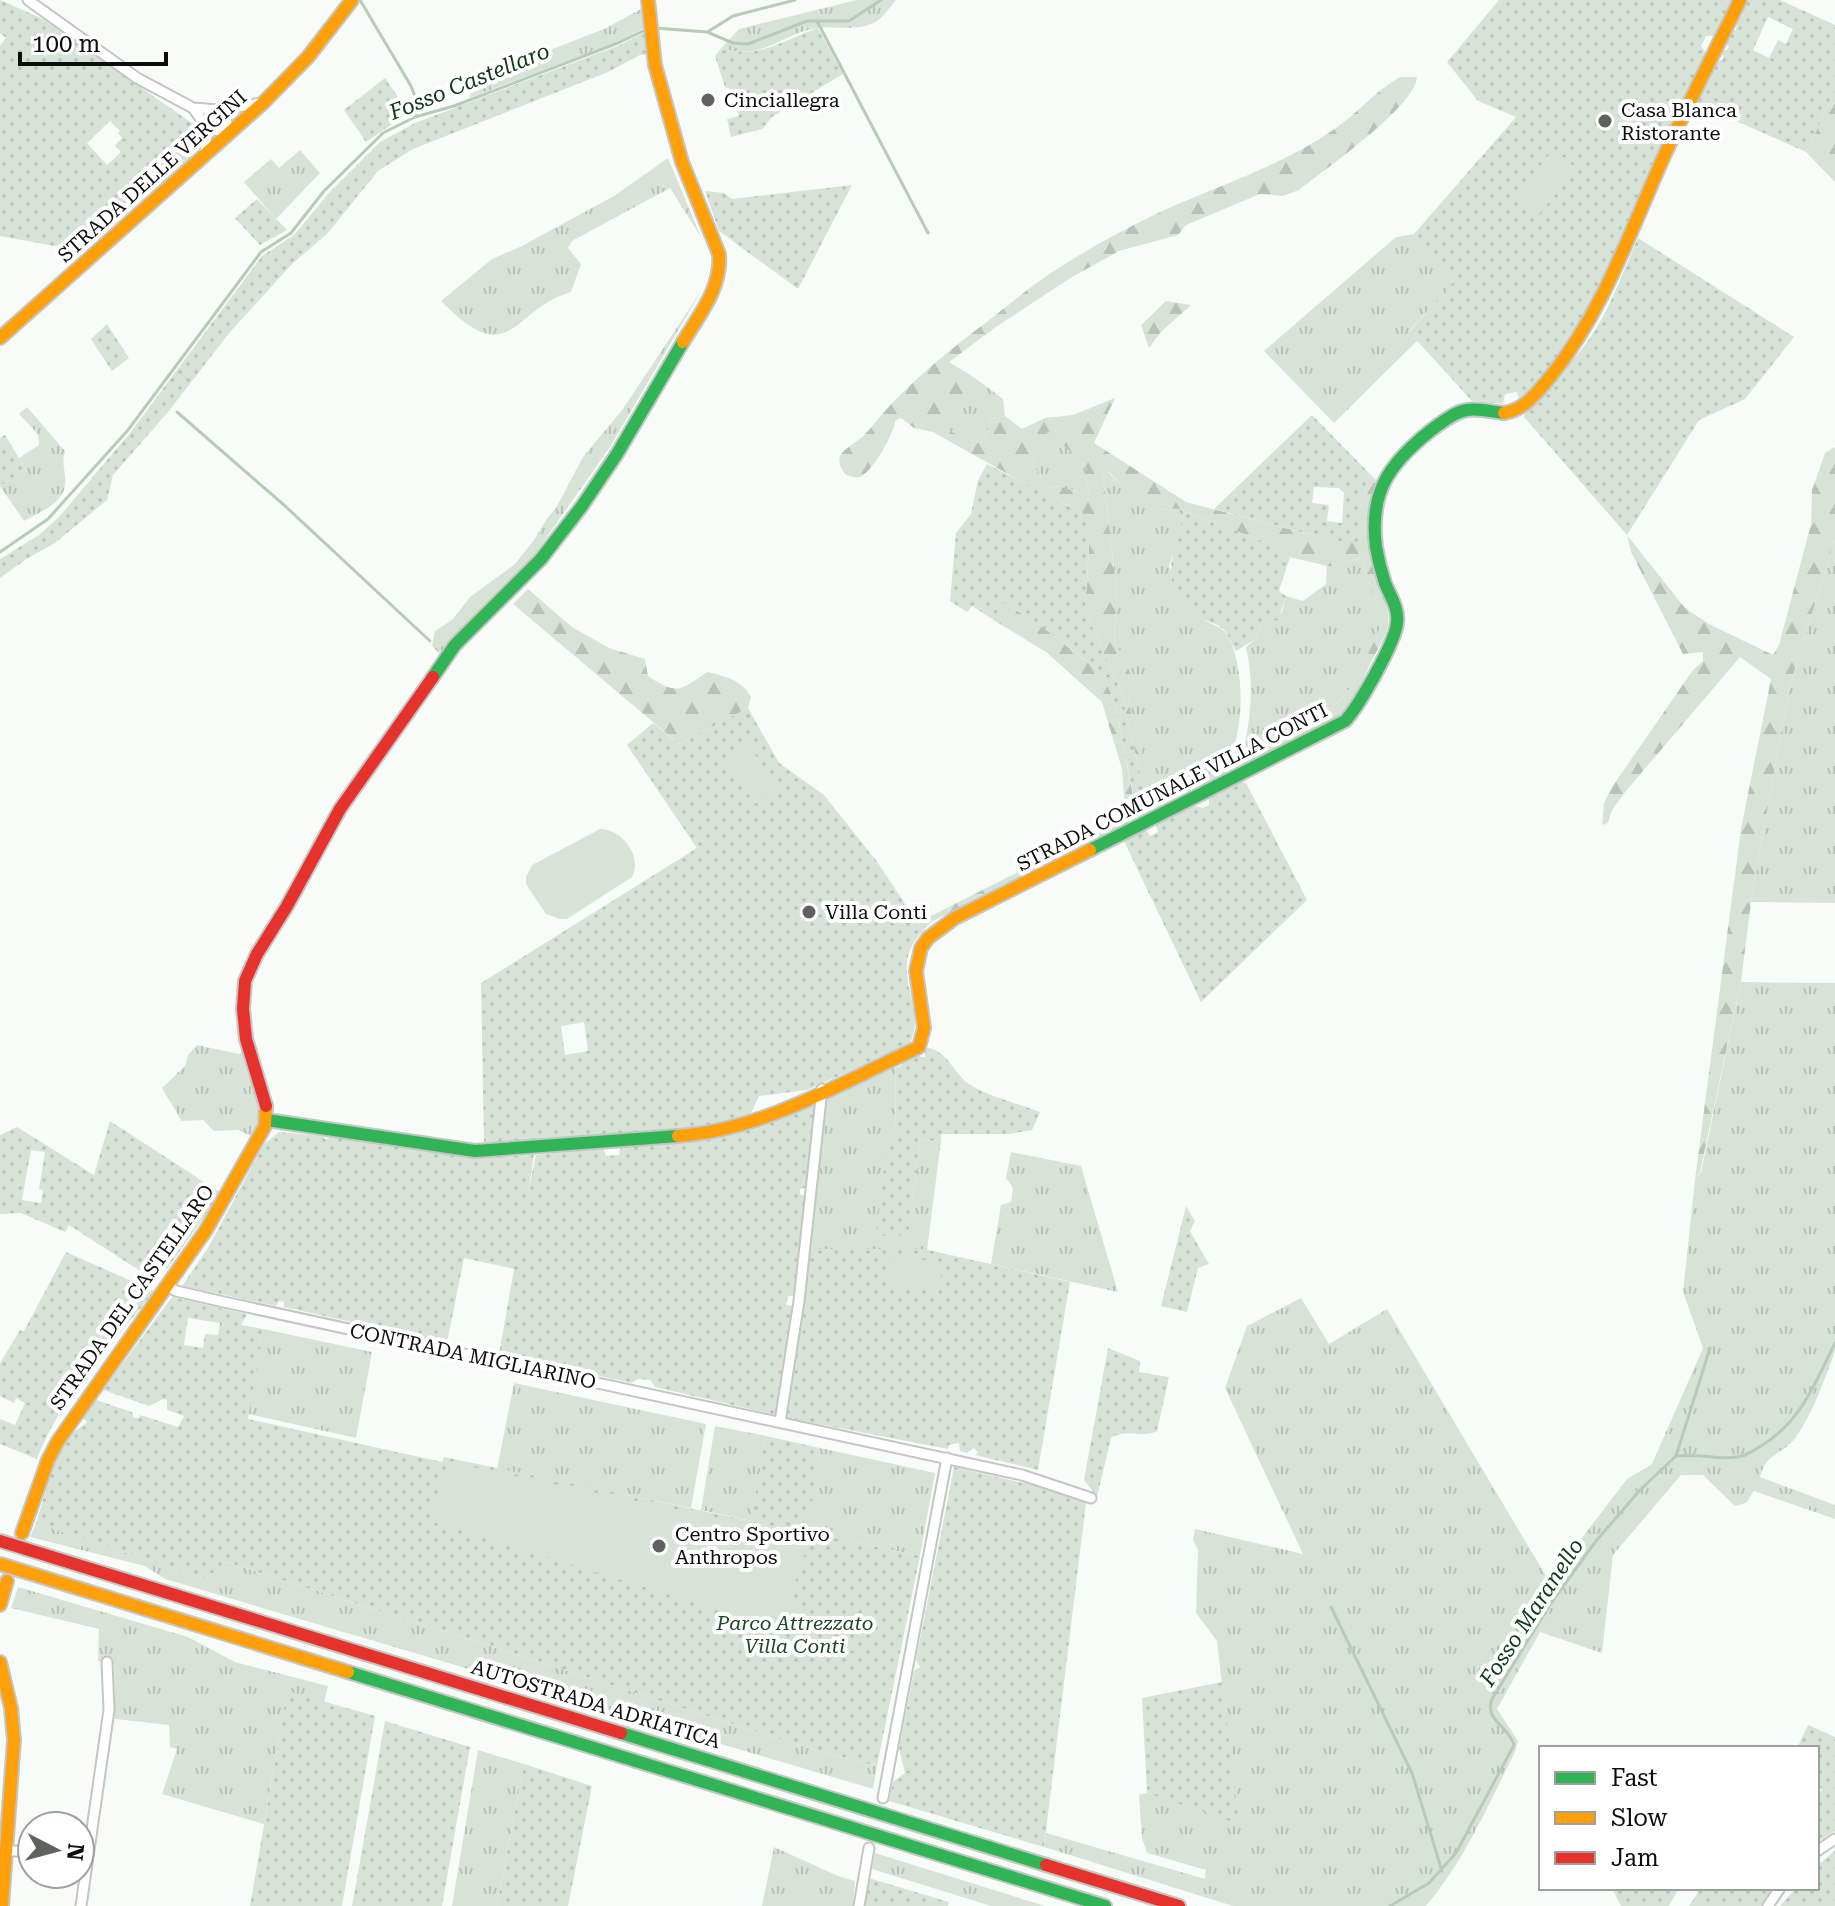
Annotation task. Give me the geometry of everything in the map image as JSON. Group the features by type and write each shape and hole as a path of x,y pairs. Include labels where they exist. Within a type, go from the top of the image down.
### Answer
{"main road":[{"name":"STRADA DELLE VERGINI","path":"0,338 264,102 308,57 352,0"},
{"path":"267,1120 265,1098 246,1039 243,1009 245,981 257,954 340,809 455,645 541,559 582,506 617,454 711,297 719,277 719,254 682,162 655,65 648,0"},
{"name":"STRADA COMUNALE VILLA CONTI","path":"267,1120 485,1151 706,1134 774,1113 922,1044 924,1034 915,976 916,956 925,940 941,926 1346,721 1389,646 1398,621 1376,542 1377,500 1383,480 1394,465 1451,416 1475,409 1504,413 1514,411 1541,387 1565,358 1607,290 1658,171 1740,0"},
{"name":"STRADA DEL CASTELLARO","path":"22,1533 58,1441 168,1286 232,1188 267,1120"},
{"name":"AUTOSTRADA ADRIATICA","path":"0,1541 1179,1906"},
{"name":"AUTOSTRADA ADRIATICA","path":"0,1564 1105,1906"},
{"path":"0,1605 7,1581"},
{"path":"0,1662 7,1726 14,1756 2,1906"}],"street":[{"path":"28,0 137,78 193,108 219,110 264,102"},
{"path":"193,108 207,128 205,156"},
{"path":"219,110 230,134"},
{"path":"207,128 230,134"},
{"path":"780,1422 799,1301 822,1089"},
{"name":"CONTRADA MIGLIARINO","path":"168,1286 200,1297 1022,1475 1091,1498"},
{"path":"883,1798 947,1458"},
{"path":"92,1810 109,1710 107,1662"},
{"path":"859,1906 869,1848"},
{"path":"6,1851 16,1851"}],"green space":[{"path":"0,0 43,19 199,128 199,139 189,159 143,198 137,195 127,205 129,213 91,242 54,246 0,236 0,46 6,38 0,33","holes":["110,121 120,131 118,133 122,138 115,145 121,152 107,165 87,143"]},
{"path":"857,0 896,0 880,18 867,25 806,30 753,51 728,50 724,45 739,29"},
{"path":"1499,0 1732,0 1715,36 1706,36 1701,46 1706,53 1595,296 1547,372 1519,399 1517,392 1505,394 1503,404 1472,401 1409,332 1457,278 1414,234 1516,117 1478,101 1447,62"},
{"path":"1747,0 1780,0 1835,25 1835,104 1830,102 1806,152 1696,103 1716,63 1723,59 1724,56 1720,54 1729,46 1725,43 1731,32 1736,30","holes":["1768,17 1793,29 1786,44 1778,40 1769,58 1753,50"]},
{"path":"643,8 644,28 618,42 469,98 474,85 483,76 604,29"},
{"path":"818,28 843,74 772,117 762,129 731,137 727,119 739,116 734,91 725,87 715,56 724,45 728,50 752,51 774,46"},
{"path":"642,33 651,36 653,54 640,55 608,72 413,149 378,171 327,234 293,263 230,332 168,412 113,475 107,500 55,543 0,578 0,559 39,535 59,517 130,433 262,256 294,235 328,194 380,142 415,123 620,45"},
{"path":"1400,77 1417,77 1413,89 1386,120 1299,190 1283,196 1260,194 1186,225 1178,235 1119,251 1072,277 949,362 975,378 947,430 978,443 985,438 992,419 1005,416 1022,429 1045,418 1073,415 1115,398 1094,443 1186,502 1327,539 1360,543 1360,507 1370,474 1376,480 1370,505 1369,532 1371,558 1388,612 1387,630 1382,641 1360,686 1343,711 1309,735 1241,768 1244,749 1266,743 1339,702 1355,682 1381,625 1381,612 1362,557 1337,566 1327,566 1290,557 1267,543 1182,510 1145,505 1109,472 1103,476 1117,593 1114,640 1134,680 1128,701 1154,797 1222,768 1233,748 1226,773 1151,809 1147,804 1121,691 1085,611 1089,546 1070,506 933,432 914,428 901,418 895,421 882,452 864,474 857,477 846,475 839,460 845,450 862,437 923,374 1047,275 1169,208 1274,163 1314,142 1342,124","holes":["1047,430 1085,465 1089,495 1059,486 1051,488 1043,482 1033,463"]},
{"path":"385,78 409,113 366,142 344,110"},
{"path":"1830,102 1835,104 1835,182 1806,152"},
{"path":"1554,149 1577,169 1539,214 1516,194"},
{"path":"300,150 320,173 276,219 244,182 271,159 279,168"},
{"path":"668,158 701,237 670,188 572,241 568,248 581,264 571,292 551,301 510,330 497,335 483,332 464,322 441,301 492,259 614,196"},
{"path":"852,185 798,289 719,231 705,191 724,193 732,199"},
{"path":"257,199 287,230 260,245 235,218"},
{"path":"1414,234 1458,278 1409,331 1417,341 1334,423 1264,351 1396,237"},
{"path":"1638,238 1794,337 1745,399 1699,420 1627,535 1524,417 1525,409 1564,370 1594,333"},
{"path":"703,288 610,447 535,554 439,653 432,646 435,631 453,619 470,597 515,564 534,540 556,508 583,457 623,409"},
{"path":"1166,301 1191,305 1161,332 1149,348 1141,325"},
{"path":"107,324 129,358 112,371 91,339"},
{"path":"975,378 1003,399 1005,416 992,419 985,438 978,443 946,430"},
{"path":"27,407 65,451 65,485 59,499 24,521 0,486 26,470 19,458 39,445 38,434 19,414"},
{"path":"1312,415 1370,474 1360,507 1360,544 1327,539 1214,509","holes":["1314,487 1339,488 1344,493 1342,523 1327,521 1329,505 1312,503"]},
{"path":"1047,429 1085,465 1089,495 1059,486 1051,488 1043,482 1033,463"},
{"path":"5,435 26,470 0,486 0,438"},
{"path":"1835,447 1835,539 1789,688 1751,902 1741,982 1700,1172 1695,1179 1741,829 1771,679 1740,657 1626,791 1612,810 1608,823 1602,825 1604,803 1612,787 1693,670 1703,661 1703,652 1683,654 1631,552 1627,535 1685,608 1709,624 1773,655 1779,645 1811,524 1812,490 1825,453"},
{"path":"987,464 1088,516 1085,611 1121,691 1147,804 1136,809 1115,704 1104,675 1004,602 992,619 972,606 967,612 950,601 956,533 971,514 978,480"},
{"path":"1108,472 1132,494 1154,508 1185,511 1169,567 1198,614 1224,631 1231,643 1240,679 1236,739 1222,767 1154,798 1128,701 1133,680 1114,640 1117,593 1103,476"},
{"path":"1185,511 1267,543 1290,557 1279,591 1286,596 1278,620 1261,624 1256,639 1236,651 1223,629 1200,618 1186,606 1172,581 1173,555"},
{"path":"1835,539 1835,903 1751,902 1789,688"},
{"path":"1362,557 1381,612 1381,626 1355,682 1339,702 1266,743 1244,749 1251,698 1246,647 1256,639 1261,624 1282,612 1286,596 1303,601 1326,584 1327,566 1337,566"},
{"path":"528,589 572,627 609,648 645,659 648,676 658,682 678,688 707,672 720,675 747,691 751,697 748,708 679,744 513,604"},
{"path":"1003,601 1104,675 1115,704 1137,816 931,922 923,931 915,920 933,915 1115,823 1125,808 1122,769 1102,702 1046,652 992,619"},
{"path":"748,708 779,763 824,795 878,863 923,931 907,960 915,1017 909,1045 807,1090 759,1096 750,1115 696,1129 484,1144 481,983 697,848 627,745 653,723 679,744","holes":["584,1022 588,1051 565,1055 561,1026"]},
{"path":"748,744 778,788 755,804 725,760"},
{"path":"1240,781 1246,783 1307,900 1201,1002 1123,839 1145,828 1150,836 1158,832 1155,823 1192,805 1203,808 1209,805 1209,796"},
{"path":"600,829 616,834 628,845 635,861 632,877 567,919 546,914 526,884 532,865"},
{"path":"1741,982 1835,983 1835,1351 1802,1427 1791,1443 1766,1463 1760,1477 1835,1505 1835,1519 1754,1491 1746,1503 1735,1506 1703,1475 1681,1475 1613,1555 1602,1653 1540,1632 1497,1709 1518,1741 1514,1754 1464,1852 1426,1906 1233,1906 1044,1847 1046,1833 1205,1879 1206,1870 1147,1853 1142,1838 1139,1795 1147,1793 1238,1823 1217,1641 1196,1613 1198,1550 1193,1540 1195,1529 1303,1554 1225,1388 1247,1326 1301,1298 1329,1344 1387,1309 1549,1581 1627,1479 1652,1464 1703,1348 1683,1292 1695,1179 1701,1172"},
{"path":"197,1045 239,1054 245,1051 260,1106 257,1126 251,1136 238,1130 214,1131 203,1120 181,1121 162,1088 185,1066 188,1055"},
{"path":"925,1049 941,1053 964,1080 977,1089 1040,1112 1032,1130 1009,1134 941,1134 941,1141 920,1140 908,1235 876,1236 887,1145 896,1135 895,1068 919,1053 925,1057"},
{"path":"893,1064 896,1136 876,1236 908,1234 920,1140 941,1141 927,1250 811,1249 827,1092"},
{"path":"817,1098 807,1187 800,1189 800,1194 806,1197 794,1296 788,1296 786,1305 793,1306 776,1415 655,1387 650,1380 638,1379 632,1383 499,1354 514,1269 464,1258 447,1343 284,1307 284,1302 279,1301 276,1306 182,1286 208,1248 264,1144 279,1132 482,1158 534,1155 528,1192 536,1155 603,1148 606,1156 619,1155 621,1145 710,1138 770,1122"},
{"path":"110,1121 221,1193 167,1269 160,1265 151,1278 69,1225 65,1232 21,1213 0,1214 0,1135 17,1127 94,1175","holes":["31,1150 45,1152 39,1189 43,1190 41,1203 22,1200"]},
{"path":"1011,1152 1081,1166 1118,1292 991,1264 1001,1205 1011,1202 1013,1188 1006,1178"},
{"path":"1186,1206 1195,1221 1190,1231 1209,1264 1198,1268 1187,1312 1161,1306"},
{"path":"811,1249 924,1249 1070,1282 1038,1470 975,1455 978,1453 974,1448 967,1453 960,1451 959,1443 949,1445 948,1449 787,1418"},
{"path":"66,1252 154,1291 73,1393 37,1459 0,1444 0,1419 15,1425 25,1403 16,1398 14,1403 0,1396 0,1363 20,1330 24,1331"},
{"path":"891,1256 943,1262 939,1292 887,1286"},
{"name":"Parco Attrezzato Villa Conti","path":"172,1297 247,1314 241,1325 263,1329 248,1419 442,1462 444,1457 751,1521 766,1436 820,1448 807,1532 920,1556 877,1766 821,1752 227,1562 205,1579 36,1523 59,1454 72,1434 87,1422 83,1418 96,1400 132,1412 134,1418 140,1415 178,1427 184,1416 167,1410 167,1400 149,1406 103,1390","holes":["188,1318 220,1323 218,1335 205,1334 203,1348 184,1345"]},
{"path":"263,1329 372,1352 356,1438 248,1414"},
{"path":"1108,1348 1140,1361 1139,1372 1169,1377 1157,1431 1111,1438 1097,1497 1084,1480"},
{"path":"514,1383 706,1424 691,1508 497,1469"},
{"path":"715,1426 766,1436 752,1521 701,1510"},
{"path":"820,1448 935,1473 920,1556 806,1532"},
{"name":"Centro Sportivo Anthropos","path":"448,1462 811,1537 789,1600 803,1606 798,1625 778,1622 776,1628 430,1521"},
{"path":"954,1467 1036,1486 1086,1503 1044,1847 889,1801 893,1782 905,1773 899,1749 914,1671 920,1667 916,1660"},
{"path":"36,1523 205,1579 227,1562 821,1752 877,1766 873,1789 165,1579 145,1566 30,1537"},
{"path":"18,1587 188,1637 235,1662 328,1686 324,1702 287,1692 264,1824 162,1794 177,1749 170,1747 169,1725 115,1719 114,1664 98,1661 99,1629 11,1608"},
{"path":"1222,1682 1239,1824 1147,1793 1142,1698"},
{"path":"287,1691 375,1716 342,1906 250,1906"},
{"path":"385,1721 470,1747 442,1906 352,1906"},
{"path":"1808,1725 1835,1737 1835,1831 1819,1841 1819,1794 1822,1789 1819,1787 1819,1746 1798,1746"},
{"path":"478,1750 524,1764 497,1906 452,1906"},
{"path":"524,1764 592,1786 568,1906 497,1906"},
{"path":"774,1847 855,1881 853,1906 762,1906"},
{"path":"1835,1850 1835,1906 1780,1906 1794,1890 1819,1890 1819,1864"},
{"path":"875,1853 1045,1906 991,1906 872,1869"},
{"path":"867,1879 949,1902 948,1906 865,1906"},
{"path":"1613,1890 1678,1890 1669,1906 1621,1906"},
{"path":"1700,1890 1773,1890 1762,1906 1689,1906"}],"waterway":[{"path":"360,0 411,86 416,99 415,117"},
{"path":"709,31 733,16 795,0"},
{"name":"Fosso Castellaro","path":"655,28 707,32 733,43 748,44 807,21 849,21 881,0"},
{"path":"817,21 928,233"},
{"name":"Fosso Castellaro","path":"0,552 48,519 128,430 261,252 291,233 324,191 383,133 415,117 454,106 647,29"},
{"path":"177,412 284,505 430,641"},
{"name":"Fosso Maranello","path":"1677,1456 1737,1457 1775,1436 1806,1400 1835,1343"},
{"name":"Fosso Maranello","path":"1390,1906 1429,1883 1456,1853 1514,1745 1491,1713 1492,1699 1551,1603 1596,1541 1640,1490 1676,1456 1710,1348"},
{"path":"1331,1607 1412,1773 1442,1871"}],"traffic: fast":[{"path":"433,677 455,645 541,559 582,506 617,454 683,342"},
{"path":"1090,850 1345,721 1376,674 1397,623 1376,547 1376,510 1385,481 1403,455 1452,415 1472,410 1504,413"},
{"path":"267,1120 475,1151 678,1136"},
{"path":"348,1672 1105,1906"},
{"path":"621,1733 1046,1865"}],"traffic: slow":[{"path":"0,338 264,102 308,57 352,0"},
{"path":"648,0 655,65 682,162 719,254 713,290 683,342"},
{"path":"1504,413 1525,404 1536,394 1570,351 1586,324 1615,269 1665,154 1740,0"},
{"path":"678,1136 710,1132 772,1114 919,1047 924,1028 916,971 921,948 928,938 955,918 1090,850"},
{"path":"22,1533 58,1441 206,1230 265,1126 266,1106"},
{"path":"0,1564 348,1672"},
{"path":"0,1605 7,1581"},
{"path":"0,1662 11,1708 14,1740 2,1906"}],"traffic: jam":[{"path":"266,1106 246,1039 243,1009 245,981 257,954 340,809 433,677"},
{"path":"0,1541 621,1733"},
{"path":"1046,1865 1179,1906"}],"place":[{"name":"Cinciallegra","path":"708,100"},
{"name":"Casa Blanca Ristorante","path":"1605,121"},
{"name":"Villa Conti","path":"809,912"},
{"name":"Centro Sportivo Anthropos","path":"659,1546"}]}
